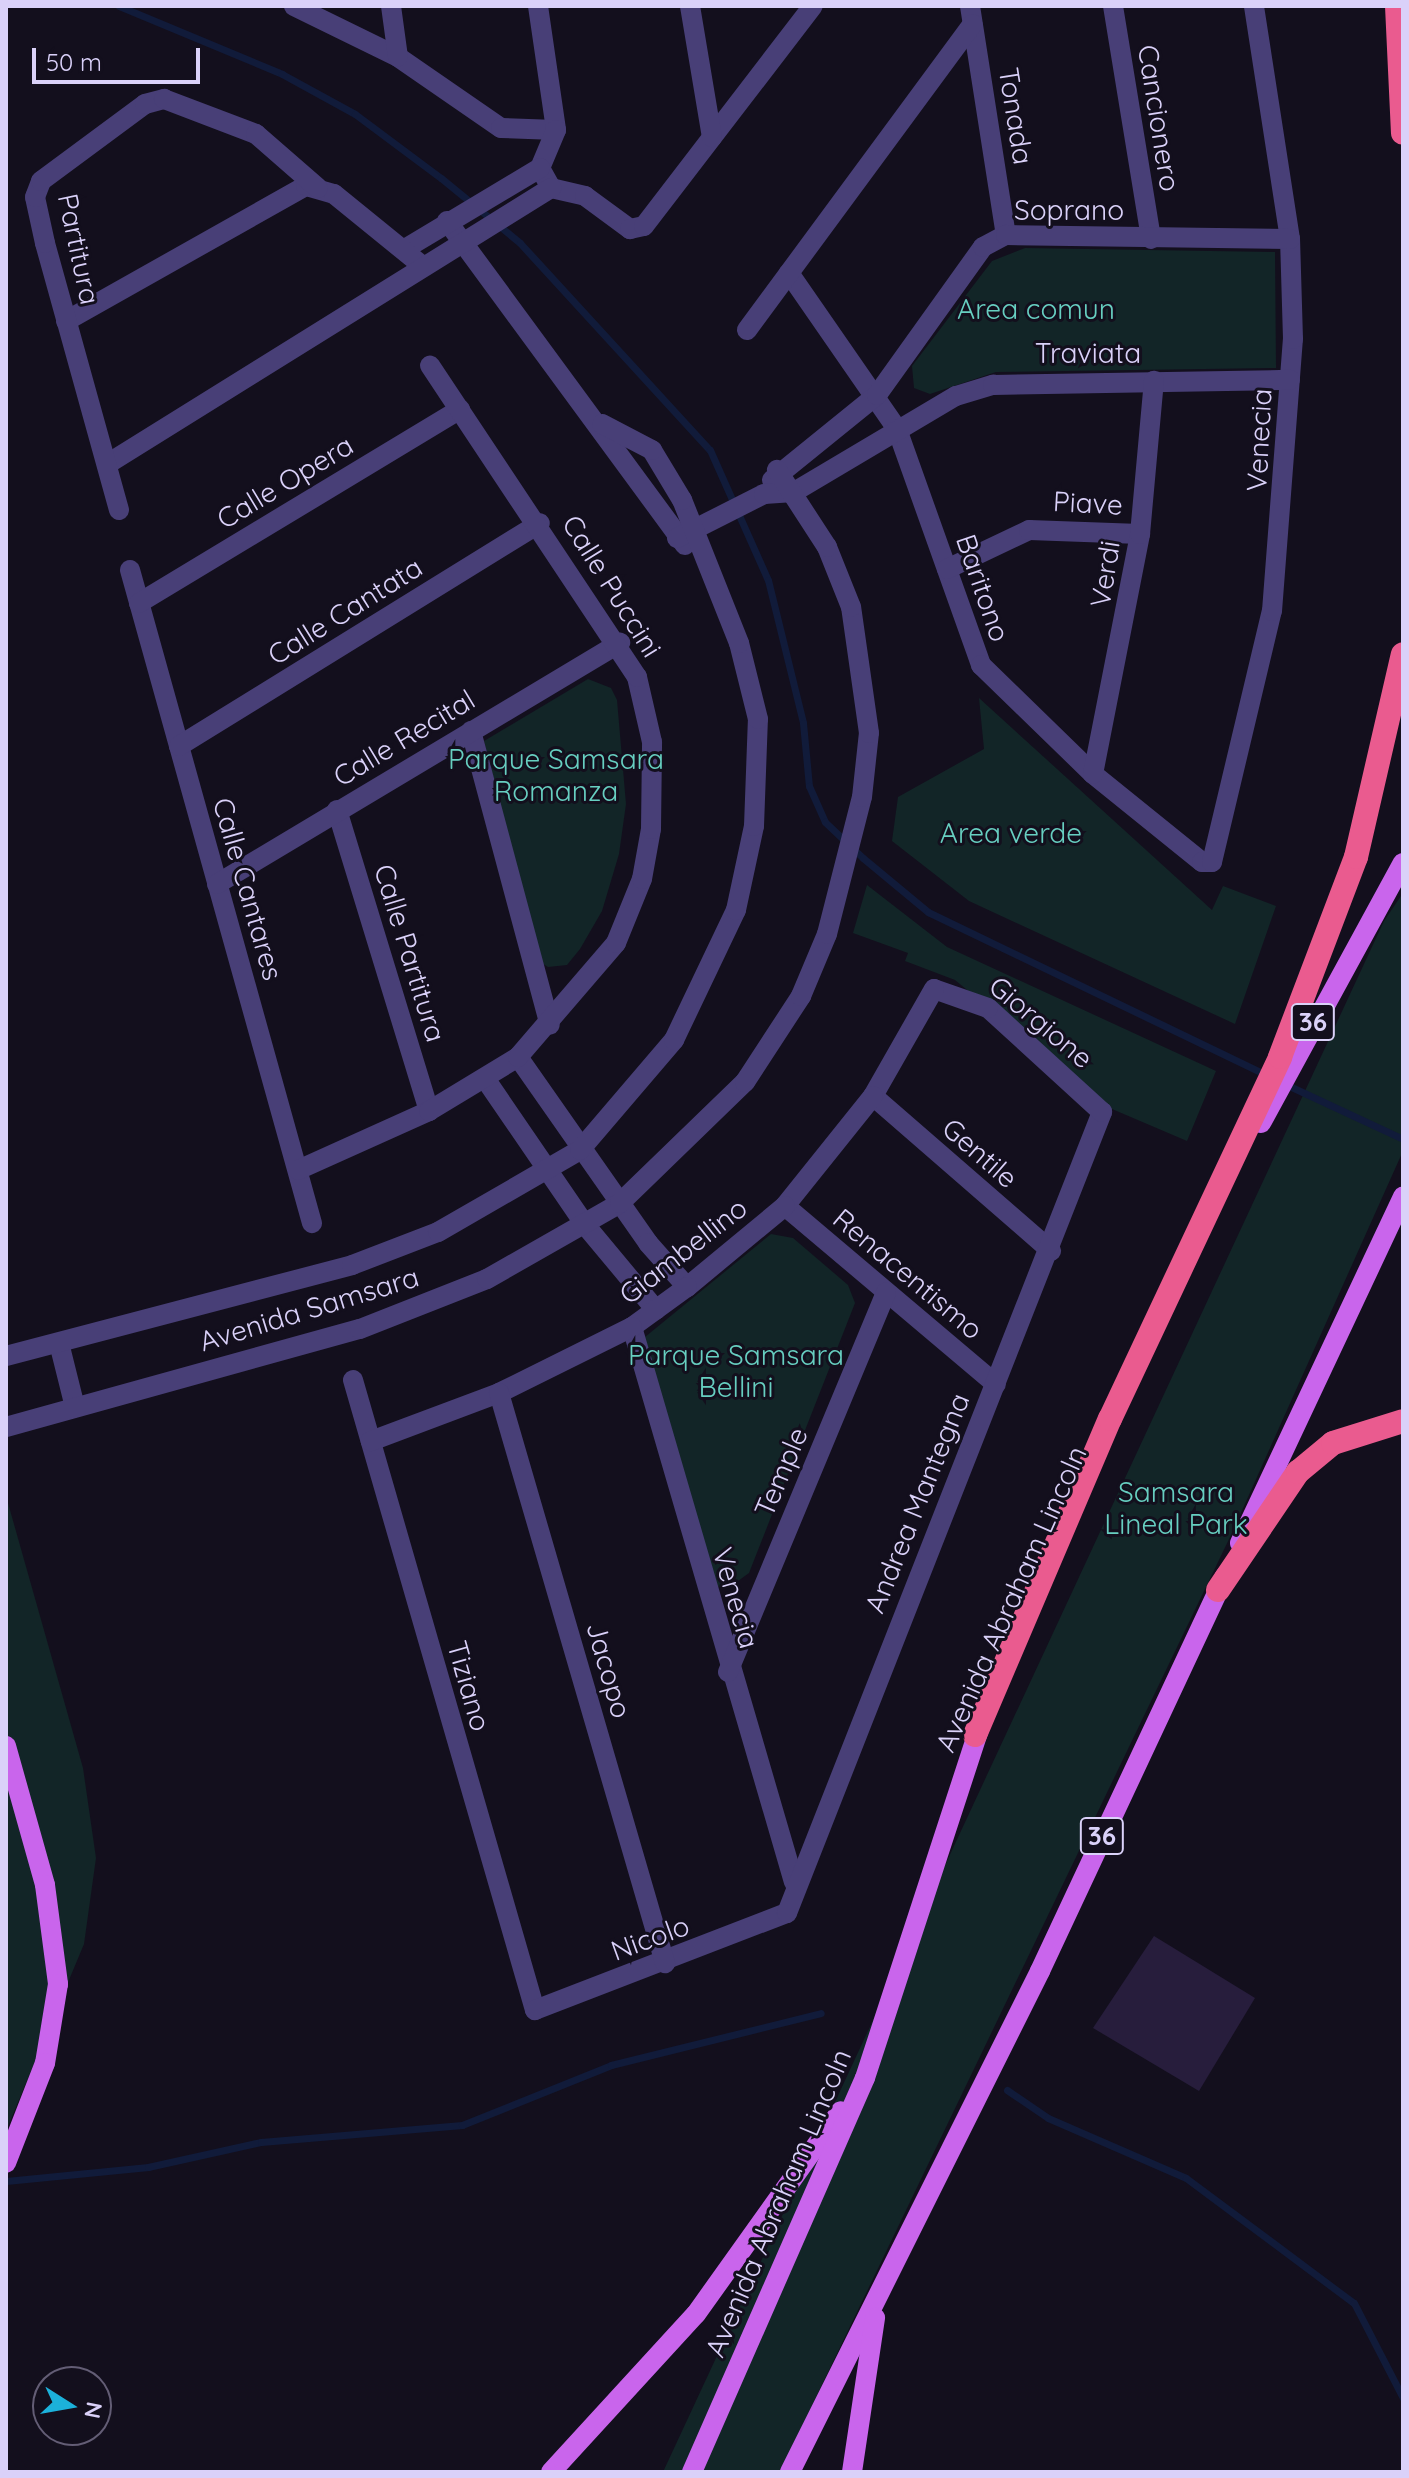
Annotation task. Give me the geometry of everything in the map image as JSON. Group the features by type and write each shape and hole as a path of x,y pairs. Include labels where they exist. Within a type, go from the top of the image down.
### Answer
{"highway":[{"path":"1399,6 1403,14"},
{"path":"1399,6 1403,133"},
{"path":"975,1735 1110,1419 1280,1057 1356,857 1403,654"},
{"path":"1218,1590 1298,1472 1333,1443 1403,1421"}],"main road":[{"name":"Avenida Abraham Lincoln","path":"692,2472 865,2078 975,1735 1262,1122 1365,921 1403,863"},
{"name":"36","path":"790,2472 1218,1590 1403,1196"},
{"path":"6,1746 45,1885 58,1984 45,2063 8,2159"},
{"path":"551,2472 696,2314 865,2078"},
{"path":"852,2472 881,2289"}],"street":[{"path":"294,6 398,57 501,128 556,130"},
{"path":"391,6 398,57"},
{"path":"109,463 414,256 447,221 540,168 556,130 538,6"},
{"path":"690,6 712,137"},
{"path":"414,256 462,242 551,188 585,196 625,228 644,226 813,6"},
{"name":"Cancionero","path":"1113,6 1151,239"},
{"name":"Venecia","path":"1202,862 1219,852 1272,611 1290,380 1290,239 1254,6"},
{"path":"747,330 972,15"},
{"name":"Tonada","path":"972,15 1006,235"},
{"name":"Partitura","path":"119,510 109,463 66,321 35,190 145,104 181,102 256,134 318,188"},
{"path":"540,168 551,188"},
{"path":"66,321 293,188 318,188 414,256"},
{"name":"Avenida Samsara","path":"447,221 602,424 625,473 677,538 700,558"},
{"name":"Soprano","path":"777,470 877,395 983,247 1006,235 1290,239"},
{"name":"Baritono","path":"789,273 877,395 897,429 981,665 1093,774 1202,862"},
{"name":"Calle Puccini","path":"298,1170 429,1111 486,1080 518,1057 550,1025 616,943 642,879 651,829 646,706 620,643 430,365"},
{"name":"Traviata","path":"794,492 956,396 993,385 1290,380"},
{"name":"Verdi","path":"1093,774 1140,534 1154,381"},
{"name":"Calle Opera","path":"139,603 460,409"},
{"name":"Avenida Samsara","path":"6,1356 394,1251 549,1170 580,1150 625,1105 688,1017 728,935 746,866 758,719 739,643 700,558 697,529 652,450 602,424"},
{"path":"764,494 777,470"},
{"name":"Avenida Samsara","path":"6,1427 360,1329 487,1279 586,1226 620,1203 713,1117 774,1040 815,967 853,841 869,744 864,658 840,576 794,492 777,470"},
{"path":"677,538 764,494 794,492"},
{"name":"Calle Cantata","path":"179,746 540,523"},
{"name":"Piave","path":"947,569 1029,530 1140,534"},
{"name":"Calle Cantares","path":"130,570 312,1223"},
{"name":"Calle Recital","path":"217,884 620,643"},
{"path":"471,731 550,1025"},
{"name":"Calle Partitura","path":"337,810 429,1111"},
{"name":"Giambellino","path":"371,1441 499,1393 632,1327 687,1287 785,1206 873,1096 933,989"},
{"name":"Giorgione","path":"933,989 988,1008 1102,1115"},
{"path":"518,1057 580,1150 687,1287"},
{"path":"486,1080 586,1226 656,1310"},
{"name":"Gentile","path":"873,1096 1051,1251"},
{"name":"Andrea Mantegna","path":"787,1913 794,1882 1051,1251 1102,1115"},
{"name":"Renacentismo","path":"785,1206 996,1384"},
{"name":"Temple","path":"728,1672 886,1293"},
{"name":"Venecia","path":"632,1327 728,1672 794,1882"},
{"path":"59,1343 75,1407"},
{"name":"Tiziano","path":"353,1380 531,2008"},
{"name":"Jacopo","path":"499,1393 665,1963"},
{"name":"Nicolo","path":"531,2008 665,1963 787,1913"}],"green space":[{"name":"Area comun","path":"1025,248 1275,252 1276,368 996,372 930,394 914,388 912,366 992,261"},
{"name":"Parque Samsara Romanza","path":"588,679 611,688 617,700 626,804 619,854 602,911 567,965 548,967 540,962 484,741"},
{"name":"Area verde","path":"979,698 1212,910 1223,886 1276,906 1235,1024 969,901 892,841 898,797 984,749"},
{"path":"867,885 947,947 1216,1071 1187,1141 1112,1109 955,980 905,961 908,953 853,933"},
{"name":"Samsara Lineal Park","path":"1403,893 1403,1151 1231,1535 780,2472 663,2472 1384,921"},
{"name":"Parque Samsara Bellini","path":"771,1234 793,1238 848,1285 855,1303 749,1573 727,1589 713,1585 645,1337"},
{"path":"6,1496 83,1768 96,1858 84,1944 6,2131"}],"building":[{"path":"1154,1936 1255,1998 1199,2091 1093,2028"}],"waterway":[{"path":"119,6 282,74 355,114 441,178 520,243 710,450 768,580 803,723 809,786 825,822 863,858 928,912 1267,1075"},
{"path":"1285,1084 1403,1139"},
{"path":"6,2181 148,2167 261,2142 462,2125 611,2065 821,2013"},
{"path":"1007,2090 1048,2118 1186,2178 1354,2303 1403,2398"}]}
